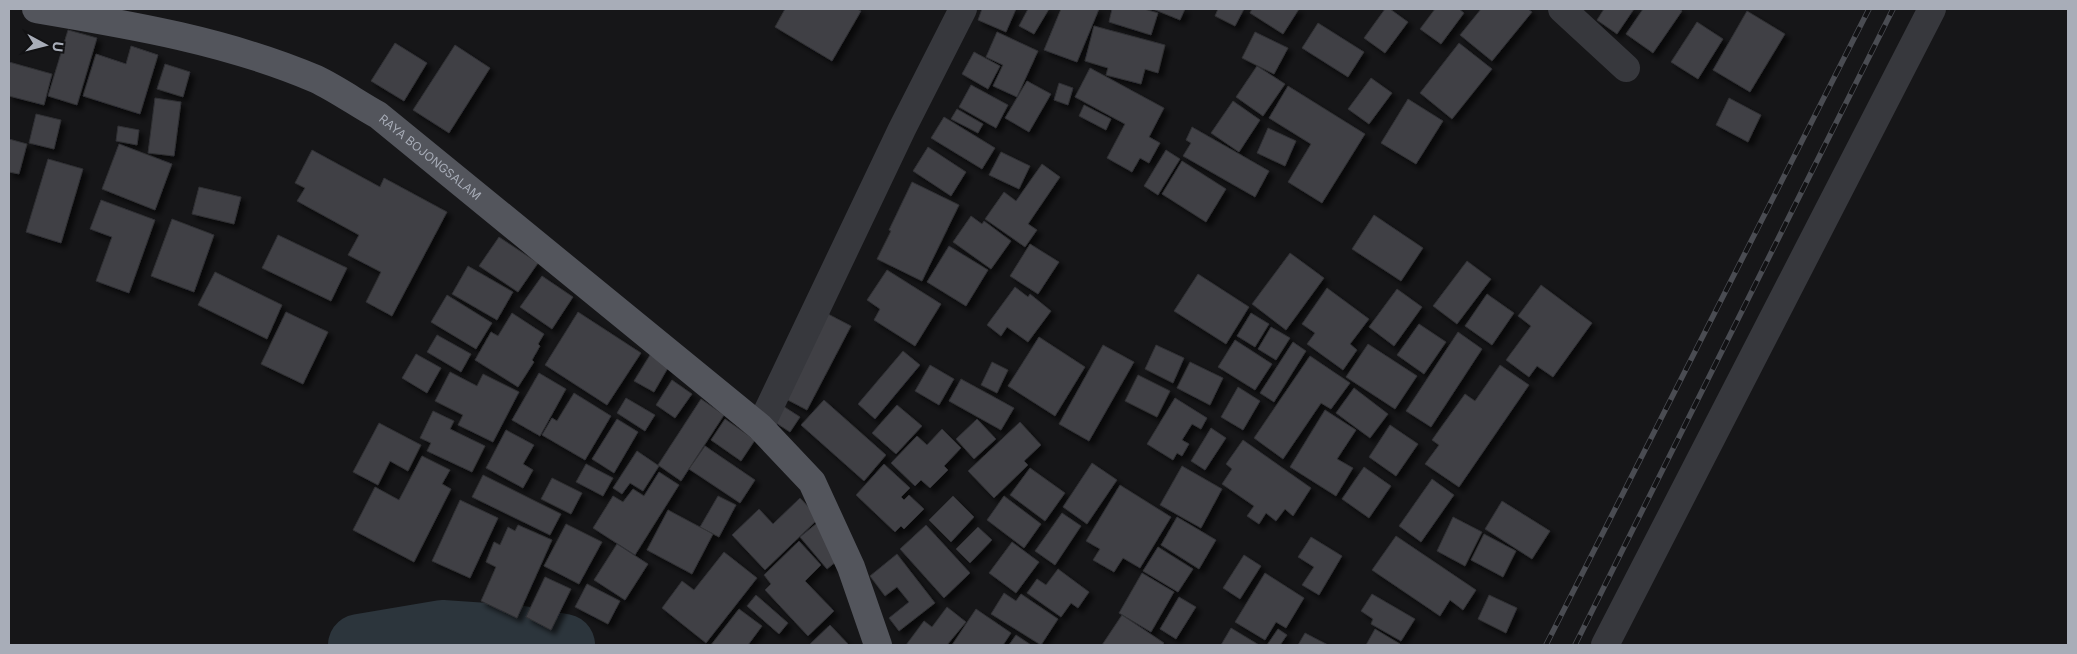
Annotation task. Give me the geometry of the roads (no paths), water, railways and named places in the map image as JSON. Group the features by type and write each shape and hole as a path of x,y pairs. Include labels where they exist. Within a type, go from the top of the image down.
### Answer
{"main road":[{"name":"RAYA BOJONGSALAM","path":"36,9 164,31 214,44 317,80 378,115 760,427 812,482 851,567 878,645"}],"street":[{"path":"760,427 902,128 963,9"},
{"path":"1562,9 1626,68"},
{"path":"1605,645 1932,9"}],"waterway":[{"path":"359,645 442,631 516,636 564,645"}],"railway":[{"path":"1546,645 1869,9"},
{"path":"1575,645 1893,9"}]}
